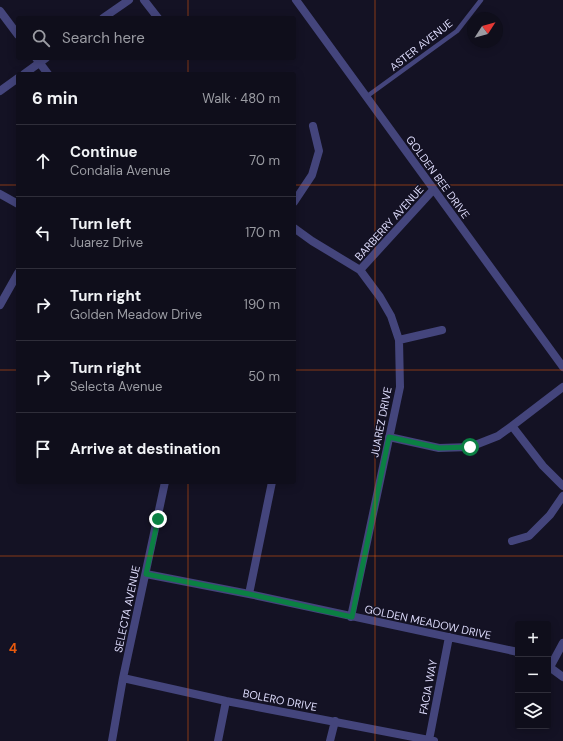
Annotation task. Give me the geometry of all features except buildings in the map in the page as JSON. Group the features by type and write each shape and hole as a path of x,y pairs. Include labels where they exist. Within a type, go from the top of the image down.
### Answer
{"street":[{"path":"106,16 129,0"},
{"path":"144,0 156,16"},
{"name":"GOLDEN BEE DRIVE","path":"296,0 563,367"},
{"path":"0,10 16,32"},
{"path":"26,72 40,60 47,72"},
{"path":"0,91 16,79"},
{"path":"296,199 312,175 319,151 313,126"},
{"name":"BARBERRY AVENUE","path":"360,270 434,190"},
{"path":"0,194 16,203"},
{"name":"JUAREZ DRIVE","path":"296,229 360,270 380,297 391,316 399,340 400,387 352,617"},
{"path":"0,305 16,277"},
{"path":"399,340 442,330"},
{"path":"389,437 439,448 470,447 498,436 563,387"},
{"path":"512,426 543,466 563,486"},
{"name":"SELECTA AVENUE","path":"112,741 123,678 165,484"},
{"path":"249,594 272,484"},
{"path":"512,541 529,536 550,515 563,496"},
{"name":"GOLDEN MEADOW DRIVE","path":"146,574 249,594 515,651"},
{"name":"FACIA WAY","path":"431,740 449,638"},
{"path":"551,663 563,643"},
{"path":"551,668 563,677"},
{"name":"BOLERO DRIVE","path":"123,678 226,701 431,740"},
{"path":"218,741 226,701"},
{"path":"330,741 335,721"}],"lane":[{"name":"ASTER AVENUE","path":"366,97 457,30 481,0"}],"route":[{"path":"158,519 146,574 249,594 352,617 389,437 439,448 470,447"}]}
